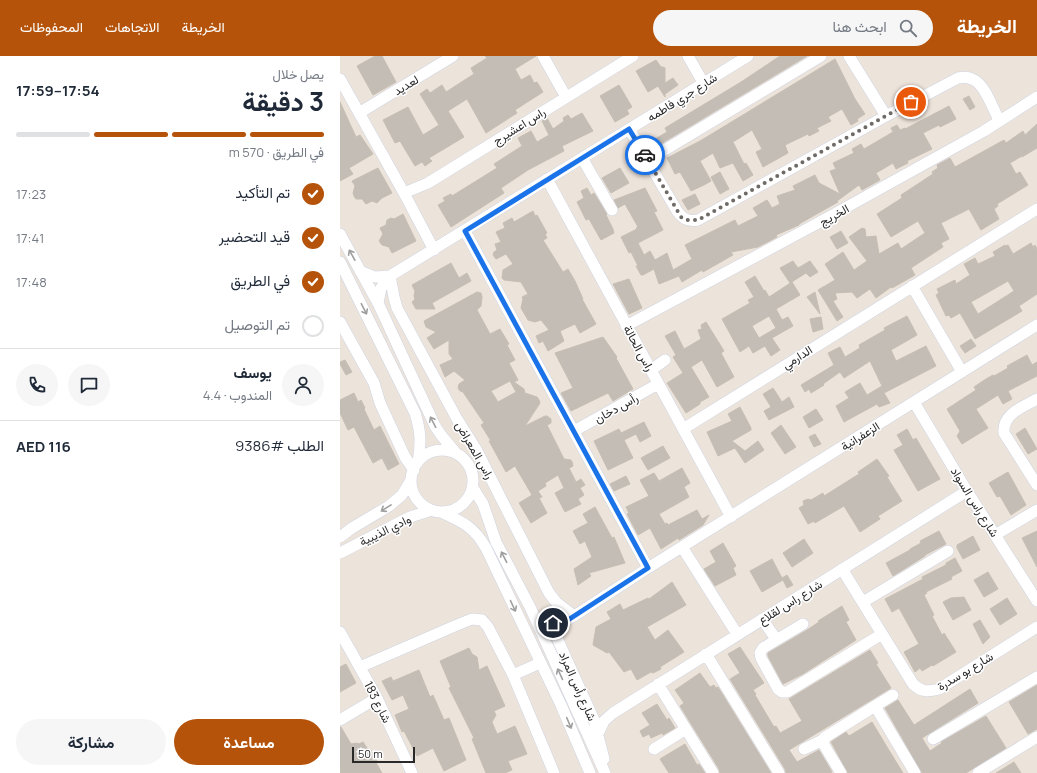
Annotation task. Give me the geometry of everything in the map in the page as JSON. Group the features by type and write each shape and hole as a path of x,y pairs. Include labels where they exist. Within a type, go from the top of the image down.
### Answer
{"street":[{"name":"لعديد","path":"359,113 437,60 453,56"},
{"path":"542,56 566,97"},
{"name":"راس اعشيرج","path":"404,193 428,183 633,56"},
{"path":"688,56 704,84"},
{"name":"شارع جري فاطمه","path":"390,276 748,56"},
{"path":"648,160 821,56"},
{"path":"849,56 886,116"},
{"path":"629,129 681,217 687,220 698,220 958,78 974,80 981,86 999,120"},
{"path":"340,80 404,193 434,250"},
{"name":"الخريج","path":"626,326 825,219 984,131 1037,96"},
{"path":"582,158 612,210"},
{"name":"راس الحالة","path":"547,180 731,516"},
{"name":"الدارمي","path":"683,428 1037,209"},
{"path":"465,231 648,568"},
{"name":"راس المعراض","path":"340,234 378,303 435,426 456,453"},
{"path":"340,262 415,413 420,428 420,443 414,470 412,490 423,506 463,522 480,537 561,706 590,773"},
{"path":"360,271 375,277 390,276"},
{"path":"378,303 382,288 390,276"},
{"name":"راس المعراض","path":"390,276 397,308 477,451 550,593 571,618"},
{"path":"912,286 962,372"},
{"path":"340,322 374,384 380,403 405,457 414,470"},
{"name":"الزعفرانية","path":"548,622 558,622 571,618 648,568 1037,325"},
{"path":"651,370 665,360"},
{"name":"رأس دخان","path":"574,431 658,384"},
{"path":"1037,398 1008,416 1004,427 1004,433 1037,485"},
{"name":"شارع راس السواد","path":"914,402 967,491 1037,601"},
{"path":"414,470 426,455 436,451 446,450 456,453 464,459 470,468 473,477 473,488 465,503 450,512 436,511"},
{"name":"وادي الذيبية","path":"340,537 352,528 390,506 402,496 414,470"},
{"name":"راس المعراض","path":"473,488 482,504 496,542 531,609 606,773"},
{"name":"شارع راس لقلاع","path":"598,734 604,721 612,713 967,491"},
{"path":"995,535 1037,510"},
{"name":"وادي الذيبية","path":"340,553 410,517 436,511"},
{"path":"682,547 737,634"},
{"path":"862,602 948,551"},
{"name":"شارع بو سدرة","path":"842,569 912,684 926,692 938,688 1037,627"},
{"name":"شارع رأس المراد","path":"531,609 548,622 588,706 598,734 606,773"},
{"path":"560,645 561,631 571,618"},
{"path":"360,667 472,619 482,620 488,627 513,675 554,773"},
{"path":"762,619 776,640"},
{"path":"803,624 763,648 760,653 761,658 778,689 782,692 787,692 882,634"},
{"name":"شارع 183","path":"340,632 377,698 412,773"},
{"path":"706,654 779,773"},
{"path":"513,675 540,663"},
{"path":"933,739 1037,677"},
{"path":"658,684 713,773"},
{"path":"804,749 823,740 827,736 893,695"},
{"path":"340,720 377,698"},
{"path":"588,706 600,712 612,713"},
{"path":"875,706 915,773"},
{"path":"654,750 686,729"},
{"path":"978,773 1037,737"},
{"path":"823,740 841,773"}],"building":[{"path":"375,56 382,56 396,82 373,95 357,66"},
{"path":"485,56 536,56 515,69 521,80 530,75 534,83 537,82 543,92 515,110 517,113 486,133 467,99 448,111 464,137 429,158 432,161 425,166 422,162 415,166 400,141 395,143 383,120 408,107 423,135 439,125 420,94 427,89 430,93 442,85 446,92 474,74 471,68 487,58"},
{"path":"780,56 807,56 654,148 650,142 667,132 665,128 741,82"},
{"path":"835,59 855,99 865,114 857,119 858,121 851,125 842,109 828,117 831,121 817,128 819,131 809,136 808,134 785,145 788,153 763,167 756,152 762,149 752,130 733,142 744,164 746,163 753,175 743,181 733,163 720,168 713,153 700,161 711,181 704,185 691,191 680,172 675,174 667,158 700,141"},
{"path":"656,60 661,67 665,68 665,83 673,78 678,85 665,94 665,97 658,86 648,92 636,71"},
{"path":"619,85 632,107 627,110 629,114 615,122 600,96"},
{"path":"969,96 975,107 970,110 963,99"},
{"path":"340,102 356,137 360,135 373,154 349,168 353,174 340,181"},
{"path":"949,106 956,119 923,133 932,149 907,161 908,163 896,169 893,163 876,173 880,180 862,190 859,185 837,201 838,202 799,225 776,235 777,237 758,247 731,252 733,255 703,272 702,270 682,282 679,276 659,284 654,269 641,275 631,252 629,253 621,237 637,229 636,228 638,227 625,204 618,208 614,200 645,188 657,211 654,212 663,230 638,243 644,255 650,251 655,260 667,253 673,270 692,259 685,245 735,220 738,226 758,216 753,208 767,200 772,208 780,204 777,196 795,190 793,186 815,175 819,183 840,194 830,171 836,169 833,163 854,153 852,149 861,144 864,149 893,132 891,128 897,125 900,130 905,129"},
{"path":"582,113 593,131 562,146 564,151 528,170 501,188 504,193 451,227 438,205 445,201 443,198 451,194 452,196 497,168 494,164 522,146 518,138 531,131 537,142 549,135 542,121 547,118 553,129 564,121 563,118 568,115 571,119"},
{"path":"1037,124 1037,148 1010,163 1016,174 1020,172 1028,185 997,204 998,206 994,209 999,219 981,230 969,209 941,223 949,239 941,243 943,247 911,268 915,275 892,288 891,287 876,298 870,289 857,298 852,292 835,293 837,299 833,301 843,317 837,321 818,290 835,280 825,264 843,252 854,270 867,261 849,237 862,228 865,229 866,237 876,236 879,254 898,243 901,249 925,233 918,221 891,237 877,214 902,198 901,195 933,174 932,172 938,168 937,165 950,158 955,167 1004,140 1006,143 1023,131 1025,135"},
{"path":"378,168 392,193 382,198 377,203 372,201 366,204 362,199 356,199 353,193 355,186 352,181"},
{"path":"620,168 629,183 611,193 602,178"},
{"path":"720,172 729,189 720,194 711,177"},
{"path":"587,188 591,195 594,193 607,214 606,215 613,229 614,233 601,240 589,219 586,220 577,202 584,198 581,191"},
{"path":"695,194 700,204 688,210 682,200"},
{"path":"533,211 535,216 537,215 547,233 545,234 547,238 543,240 563,272 568,269 596,324 580,333 575,324 560,331 564,341 548,351 543,341 539,343 536,336 549,330 541,320 535,322 528,320 521,308 522,297 528,294 521,282 504,280 502,278 503,270 513,264 506,254 496,259 493,255 497,250 495,244 501,242 496,232 505,228 503,223 512,218 514,222"},
{"path":"403,214 416,241 392,253 389,247 382,245 379,241 383,234 380,228 386,225 387,220 391,218 394,219"},
{"path":"841,231 848,243 837,249 830,237"},
{"path":"1031,243 1033,247 1035,245 1037,249 1037,294 1019,306 1022,311 975,339 960,313 951,318 949,315 946,316 936,295 939,293 937,289 955,280 956,284 970,275 964,264 975,258 978,264 995,256 993,252 1005,245 1008,245 1013,254","holes":["1008,281 1014,291 978,314 971,302"]},
{"path":"793,261 798,268 810,261 818,272 810,277 806,273 790,283 780,268"},
{"path":"451,263 459,278 467,273 471,281 432,303 435,309 416,309 412,302 415,299 415,291 412,285"},
{"path":"755,276 769,297 792,282 800,295 776,309 782,320 788,317 793,326 772,338 780,350 771,356 765,346 753,353 749,346 740,352 722,319 750,303 748,300 754,297 745,282","holes":["769,316 776,328 759,338 752,326"]},
{"path":"629,279 642,308 629,314 613,284"},
{"path":"477,292 481,293 481,306 477,310 490,334 500,329 509,344 507,345 515,360 509,363 518,380 514,382 524,389 525,393 537,397 540,403 525,426 545,416 551,419 551,423 547,425 564,459 571,460 573,466 569,468 576,482 581,479 585,485 580,488 584,495 578,499 581,504 565,512 555,493 564,488 558,475 545,483 546,486 538,491 542,497 539,498 547,513 531,523 519,503 532,495 515,466 506,472 489,441 491,441 481,425 484,423 463,392 458,388 459,384 465,380 454,371 445,377 440,365 453,359 449,354 449,340 434,349 427,338 436,332 426,327 424,321","holes":["510,381 516,392 498,402 491,391"]},
{"path":"815,292 820,314 807,297"},
{"path":"907,316 917,335 891,350 896,361 926,346 936,366 884,393 890,403 879,407 877,404 844,422 836,406 849,398 845,392 860,383 867,395 882,386 870,361 844,378 840,372 811,393 809,389 805,392 801,385 834,365 828,353 840,347 845,357 860,348 859,345 885,330 884,328"},
{"path":"821,317 823,329 813,332 810,319"},
{"path":"706,322 724,351 721,353 734,377 717,387 702,360 691,367 709,397 686,413 667,383 683,373 673,357 676,355 665,336 675,331 684,349 701,339 698,330 702,329 701,325"},
{"path":"603,337 617,357 616,358 633,389 613,401 608,393 571,411 561,393 573,388 555,353"},
{"path":"971,339 976,346 965,353 960,346"},
{"path":"1027,355 1032,365 1037,362 1037,376 1008,391 1012,399 1003,404 998,395 976,409 988,428 962,444 957,436 960,431 947,409 976,390 974,387 993,375 994,376 1008,368 1007,366"},
{"path":"345,360 352,372 346,375 340,364 340,362"},
{"path":"773,388 782,402 789,397 794,407 769,420 764,411 771,407 763,394"},
{"path":"354,393 358,402 361,400 374,430 380,426 399,464 388,470 382,458 373,463 354,427 348,430 340,413 340,400"},
{"path":"740,407 751,430 732,441 745,451 758,441 764,450 745,463 735,448 718,456 707,432 732,421 728,414"},
{"path":"816,409 823,420 809,428 803,417"},
{"path":"644,422 651,436 640,442 636,434 624,440 633,458 608,470 594,441 619,429 621,433"},
{"path":"781,425 796,447 785,454 771,433"},
{"path":"1025,428 1037,449 1028,454 1016,434"},
{"path":"907,429 913,440 916,438 940,479 918,491 894,450 903,445 897,435"},
{"path":"815,434 821,444 814,447 809,437"},
{"path":"663,446 670,458 648,470 641,458"},
{"path":"877,459 889,476 887,477 902,501 878,516 880,519 860,532 844,506 815,523 814,521 808,524 799,508 804,505 803,501 808,499 811,500 823,493 824,496 859,474 858,472"},
{"path":"682,468 690,483 684,487 689,497 659,514 665,524 667,523 668,525 697,510 702,519 709,515 703,525 661,549 650,528 638,535 627,514 629,513 626,507 649,496 640,480 654,473 659,481"},
{"path":"1008,472 1026,505 1011,515 1000,496 997,497 989,483"},
{"path":"626,476 630,484 614,491 610,484"},
{"path":"595,507 612,538 614,537 625,563 589,573 591,576 578,585 574,569 592,557 585,541 580,544 573,531 588,523 583,514"},
{"path":"939,531 946,544 925,555 893,576 886,563 910,550 921,543 920,541"},
{"path":"1037,531 1037,567 1022,538"},
{"path":"973,536 980,550 963,559 957,545"},
{"path":"804,539 813,553 792,567 783,553"},
{"path":"723,543 736,566 733,568 736,575 715,586 704,569 716,562 710,551"},
{"path":"955,558 962,571 951,577 952,579 926,592 927,593 924,595 934,615 932,616 942,635 944,633 956,652 933,666 932,665 922,671 920,668 915,672 904,652 919,644 899,608 892,612 885,599 923,579 922,577 946,565 946,563"},
{"path":"772,559 782,578 787,575 793,585 787,588 783,580 762,592 750,571"},
{"path":"988,572 998,589 984,597 974,580"},
{"path":"672,582 686,605 647,627 655,640 668,630 684,652 660,667 661,669 653,673 651,672 637,680 631,669 624,672 609,652 607,653 593,645 596,627 611,619 607,612 620,604 623,610 648,598 649,599"},
{"path":"964,597 971,610 953,620 943,602 951,598"},
{"path":"1007,598 1017,614 1000,625 990,609"},
{"path":"842,606 849,620 846,622 856,640 803,674 783,684 768,656 768,653 807,630 819,622 818,621"},
{"path":"980,620 990,637 983,644 973,624"},
{"path":"740,647 764,683 753,690 756,694 755,695 774,727 776,726 780,733 802,721 789,699 870,650 878,663 876,664 891,688 789,750 797,762 819,750 832,772 786,773 730,679 740,673 728,654"},
{"path":"469,648 472,654 477,657 479,670 487,666 505,706 494,711 496,715 492,722 497,734 515,726 527,754 508,761 512,770 505,773 486,773 472,739 474,738 449,688 451,687 440,661"},
{"path":"346,664 356,683 340,692 340,667"},
{"path":"419,670 430,697 433,695 444,720 449,718 466,760 444,771 433,748 417,756 404,731 402,732 395,715 409,709 403,695 392,700 382,681 391,677 393,681"},
{"path":"700,673 710,687 714,685 716,688 718,687 771,773 720,773 680,706 684,703 675,690"},
{"path":"1037,685 1037,729 1028,734 1009,702"},
{"path":"970,689 978,703 922,738 930,751 942,743 941,742 986,716 1006,748 966,773 922,773 885,708 898,700 914,725"},
{"path":"657,704 667,720 669,718 675,728 663,735 662,733 651,738 649,734 643,737 640,731 650,725 642,713"},
{"path":"872,722 903,773 848,773 831,742 846,732 849,736"},
{"path":"340,727 351,744 359,744 363,742 369,751 371,750 382,773 340,773"},
{"path":"685,744 697,765 699,764 705,773 669,773 660,759"},
{"path":"1014,762 1021,773 996,773"}],"way so far":[{"path":"645,155 681,217 693,221 698,220 911,102"}],"route":[{"path":"553,623 568,620 648,568 465,231 629,129 645,155"}]}
